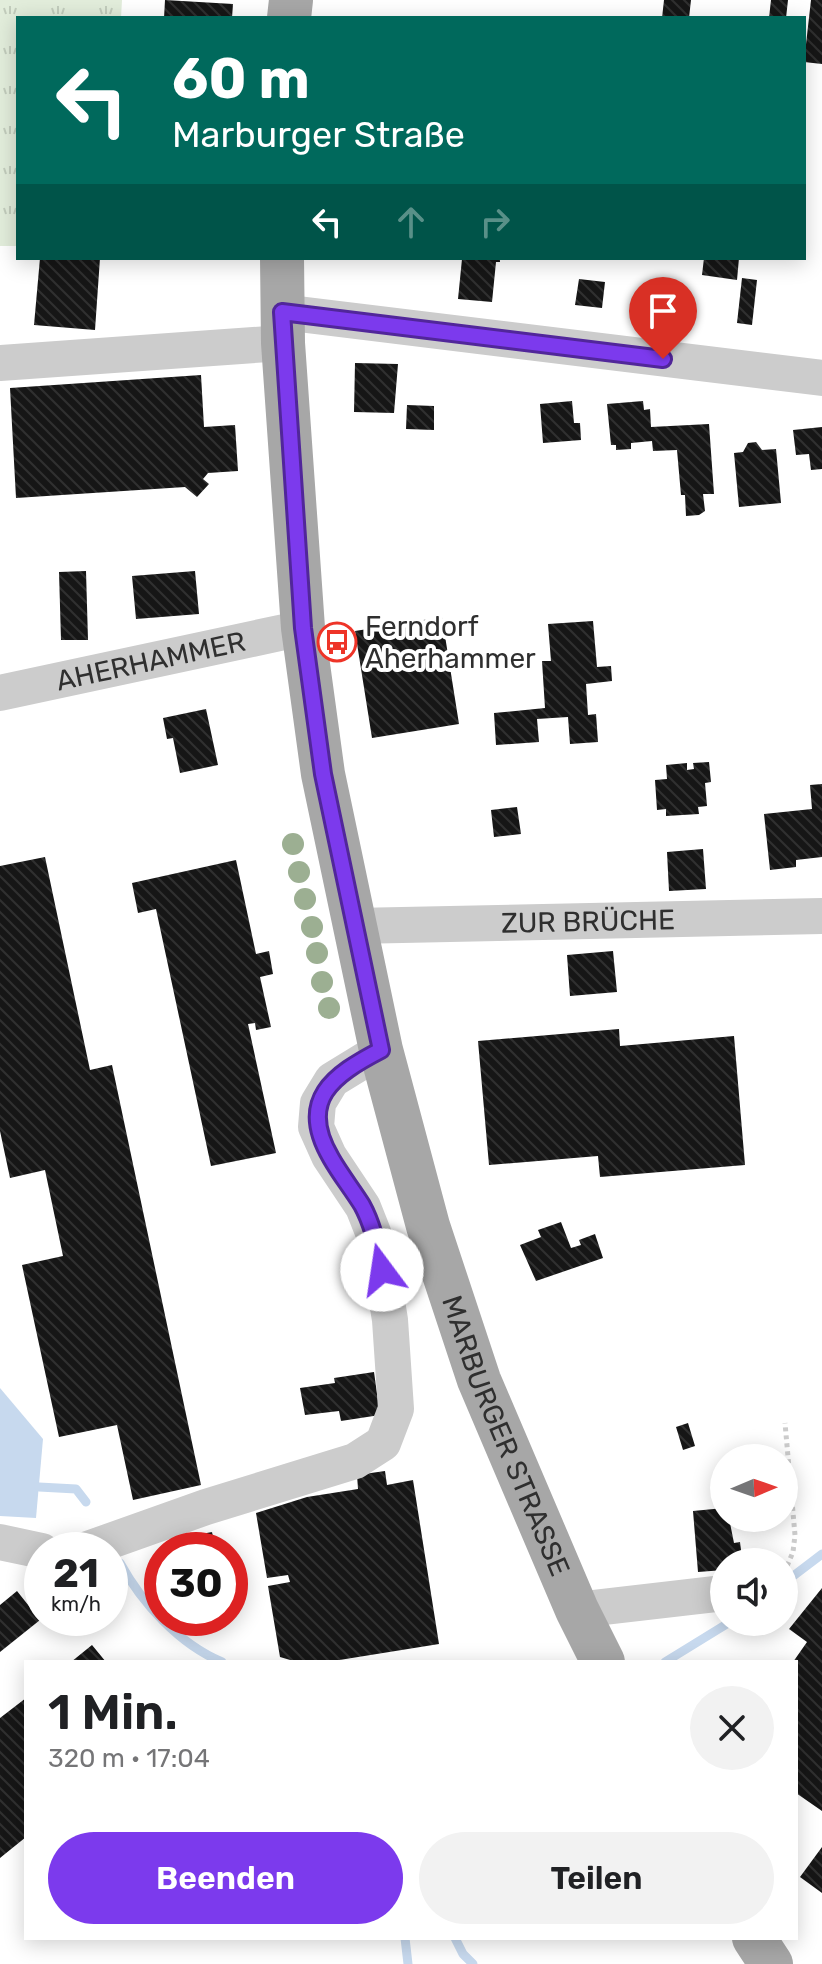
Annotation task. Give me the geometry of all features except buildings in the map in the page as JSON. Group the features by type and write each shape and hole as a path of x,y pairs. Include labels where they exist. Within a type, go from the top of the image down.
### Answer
{"main road":[{"name":"MARBURGER STRASSE","path":"282,260 282,328 303,628 323,774 381,1050 428,1226 479,1380 577,1610 602,1660"},
{"path":"755,1940 771,1964"}],"street":[{"path":"0,363 282,328 822,378"},
{"name":"AHERHAMMER","path":"0,693 303,628"},
{"name":"ZUR BRÜCHE","path":"354,926 822,916"},
{"path":"128,1535 355,1461 383,1443 396,1409 390,1320 378,1245 363,1207 329,1156 316,1127 318,1103 332,1080 381,1050"},
{"path":"0,1542 24,1547"},
{"path":"577,1610 710,1595"}],"path":[{"path":"785,1423 795,1535 793,1548"}],"green space":[{"path":"0,0 122,0 121,16 16,16 16,246 0,246"}],"water":[{"path":"0,1388 43,1439 36,1518 0,1516"}],"waterway":[{"path":"39,1487 76,1489 86,1502"},
{"path":"798,1572 822,1554"},
{"path":"128,1576 163,1621 191,1645 218,1660"},
{"path":"668,1660 710,1634"},
{"path":"405,1940 408,1964"},
{"path":"456,1940 473,1964"}],"place":[{"name":"Ferndorf Aherhammer","path":"337,642"}],"route":[{"path":"382,1270 378,1245 363,1207 329,1156 316,1127 318,1103 332,1080 381,1050 323,774 303,628 282,312 663,359"}]}
